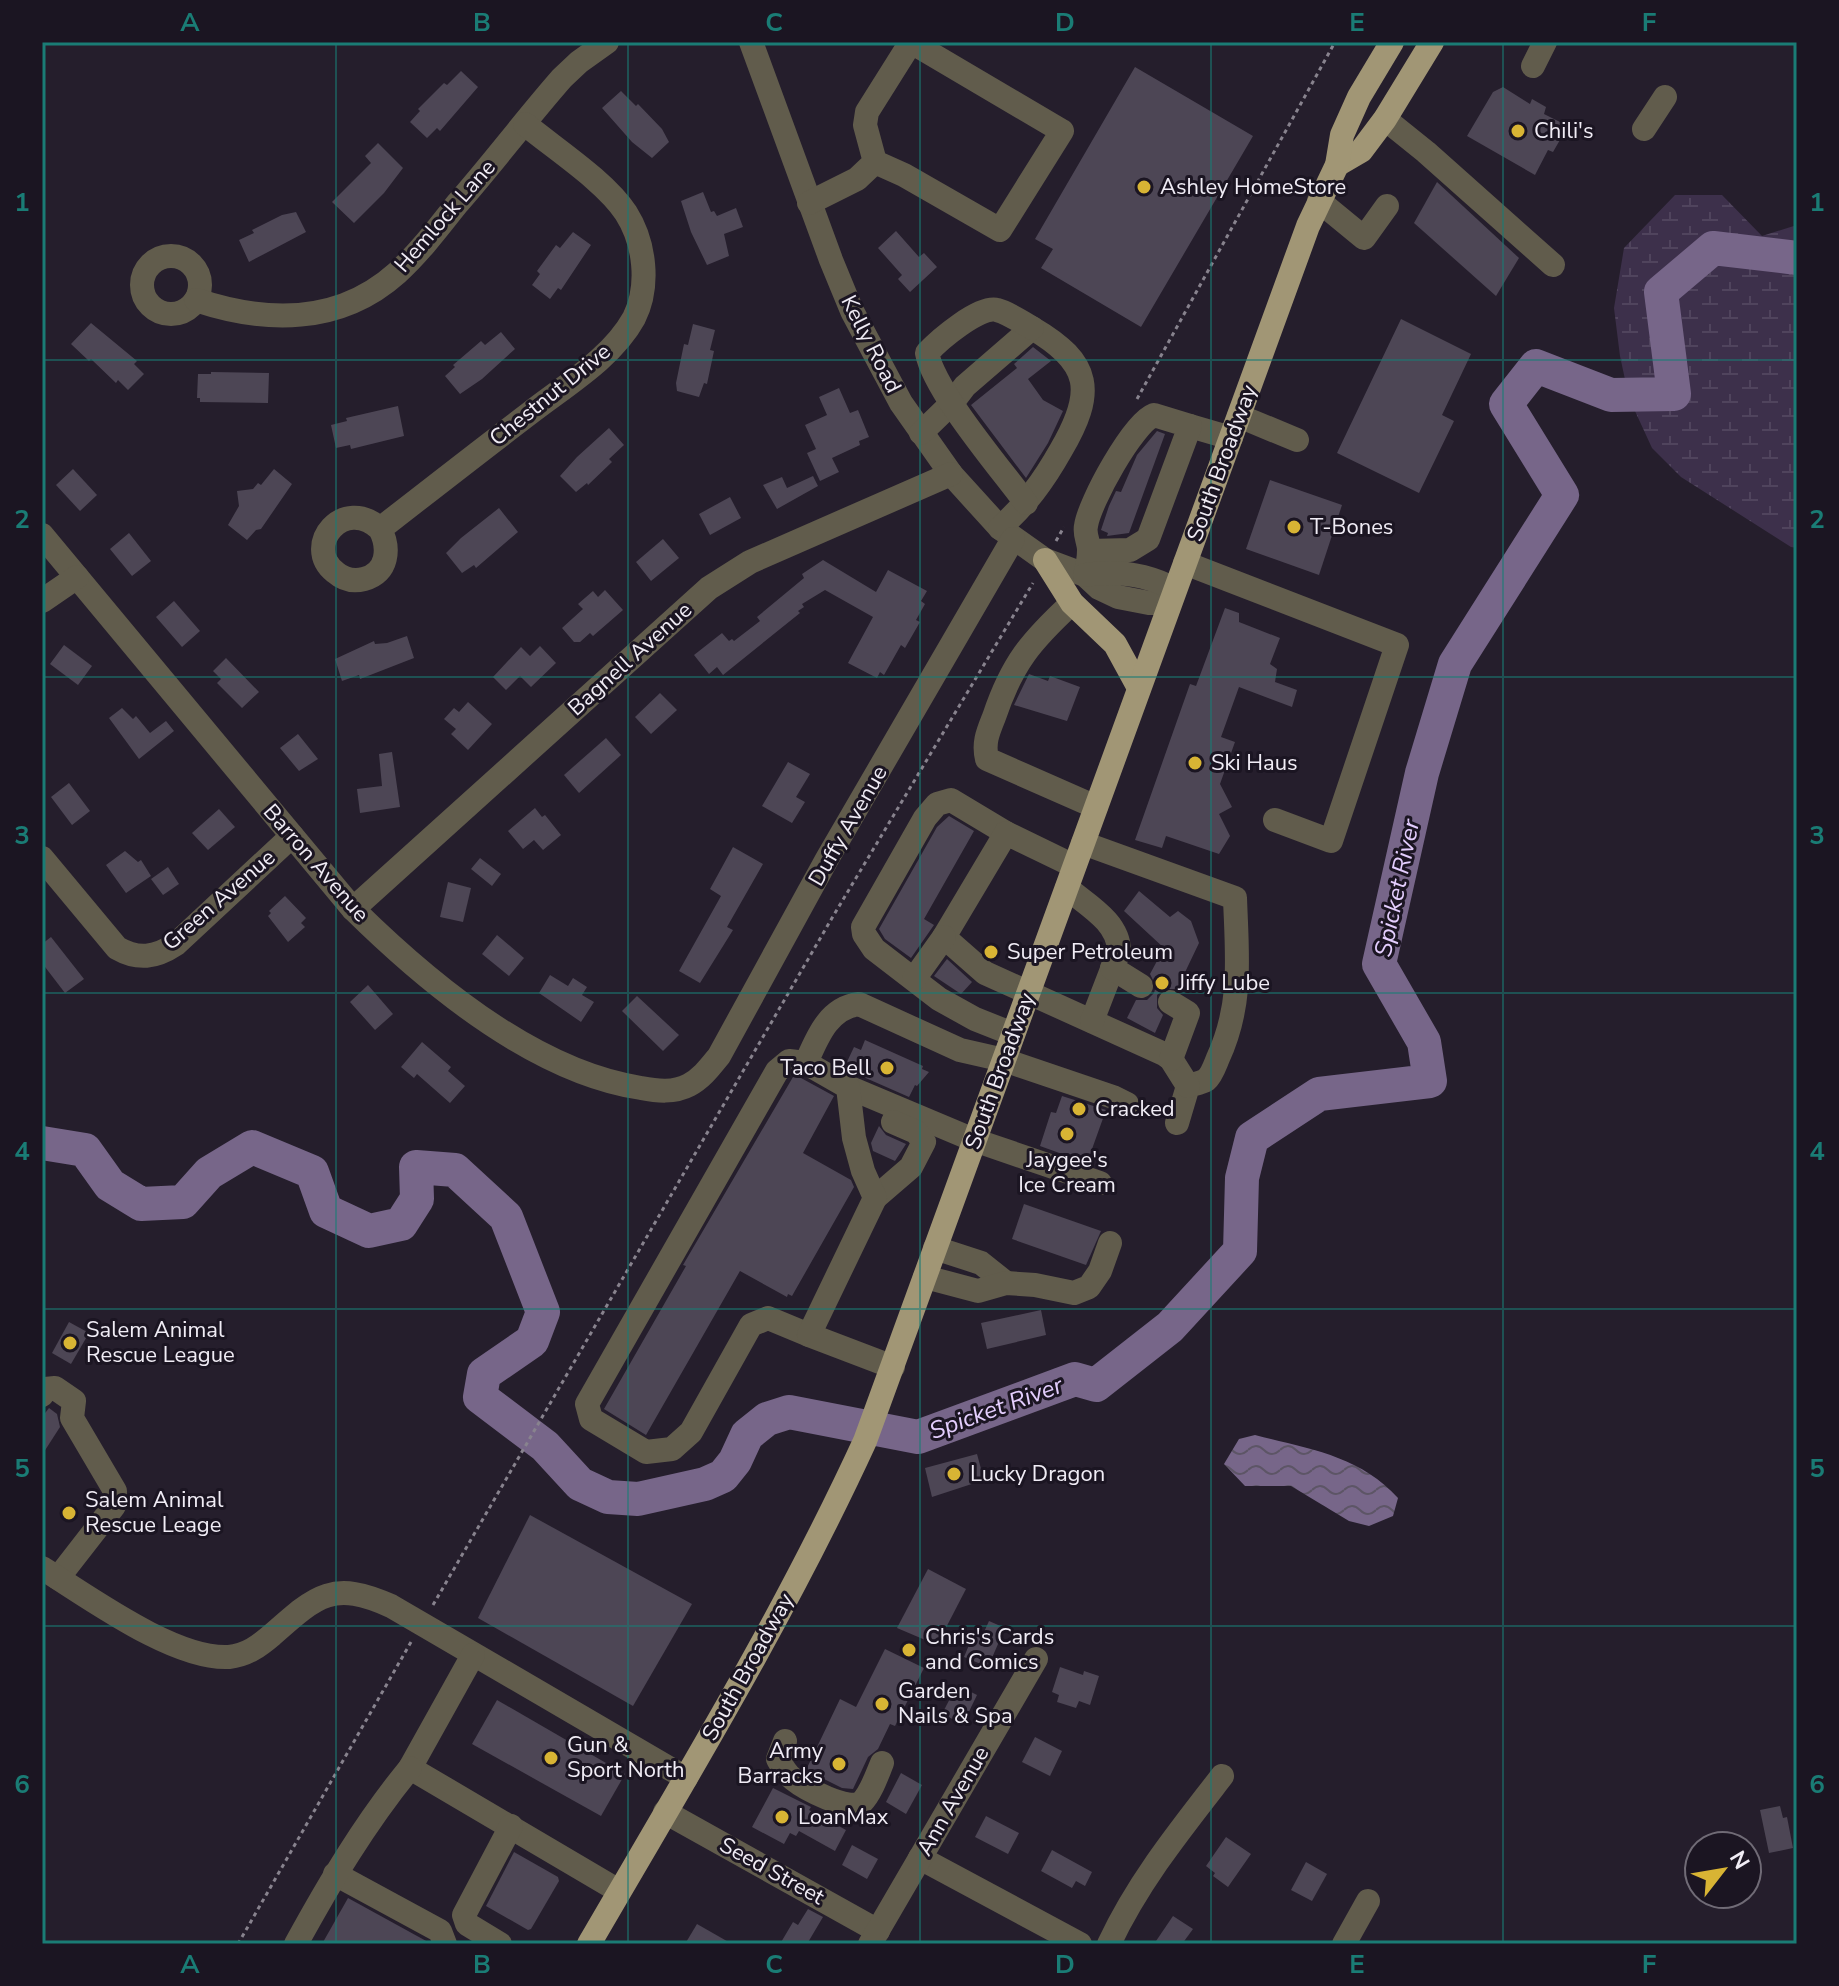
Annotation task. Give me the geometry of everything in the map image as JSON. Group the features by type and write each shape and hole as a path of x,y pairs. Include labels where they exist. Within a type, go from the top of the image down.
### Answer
{"main road":[{"name":"South Broadway","path":"589,1944 790,1591 865,1441 1172,596 1319,201 1337,165 1342,135 1359,97 1392,42"},
{"name":"South Broadway","path":"1337,165 1361,151 1385,119 1432,42"},
{"path":"1045,560 1072,603 1115,644 1139,688"}],"street":[{"name":"Hemlock Lane","path":"196,300 252,315 289,316 326,310 374,289 418,251 562,78 607,42"},
{"name":"Kelly Road","path":"751,42 852,311 877,362 921,433 951,474 1007,533 1045,560 1085,575 1099,588 1118,597 1149,603 1172,596"},
{"path":"911,42 1062,131 1000,230 904,175 875,162 865,125 867,112 911,42"},
{"path":"1533,66 1545,42"},
{"path":"1644,129 1665,97"},
{"path":"1385,119 1553,265"},
{"name":"Chestnut Drive","path":"380,529 598,360 633,319 643,292 644,265 626,214 609,193 525,124"},
{"path":"809,203 849,184 875,162"},
{"path":"1319,201 1364,238 1387,206"},
{"name":"Duffy Avenue","path":"665,1092 687,1087 706,1073 719,1056 1007,533 1041,485 1078,421 1083,404 1083,386 1077,367 1066,351 1032,328 998,310 988,309 927,353 952,403"},
{"path":"921,433 965,386 1032,328"},
{"path":"952,403 1026,503"},
{"path":"1085,575 1089,551 1086,524 1112,469 1132,433 1143,421 1154,415 1190,426 1235,427 1297,440"},
{"path":"1089,551 1130,550 1148,539 1190,426"},
{"name":"Bagnell Avenue","path":"353,909 709,588 750,562 951,474"},
{"name":"Barron Avenue","path":"42,535 353,909 401,956 495,1026 575,1070 613,1084 665,1092"},
{"path":"1185,563 1397,645 1331,841 1275,820"},
{"path":"42,601 77,577"},
{"path":"1072,603 1021,655 1002,692 984,746 987,759 1096,807"},
{"path":"1013,1034 953,1008 874,949 864,934 863,927 925,818 937,804 951,800 1070,877 1116,932 1119,951 1092,1021"},
{"path":"914,979 944,937 1006,833"},
{"name":"Green Avenue","path":"42,858 117,948 129,955 143,957 165,952 176,944 292,836"},
{"path":"1083,843 1235,898 1238,979 1236,1007 1229,1035 1204,1081 1188,1086"},
{"path":"944,937 985,973 1171,1059 1188,1086 1177,1123"},
{"path":"1112,968 1141,986"},
{"path":"1170,1002 1188,1013 1171,1059"},
{"path":"806,1063 829,1020 849,1005 859,1004 960,1050 1004,1060 1127,1104"},
{"path":"809,1335 875,1198 911,1167 924,1142 916,1132 850,1099 806,1063 789,1061 777,1071 587,1404 591,1419 646,1452 672,1449 691,1432 751,1325 768,1318 809,1335 893,1367"},
{"path":"850,1099 1100,1183"},
{"path":"850,1099 854,1138 863,1171 875,1198"},
{"path":"925,1277 978,1291 1006,1283 1074,1293 1089,1287 1100,1271 1110,1243"},
{"path":"935,1248 981,1263 1006,1283"},
{"path":"42,1395 45,1389 55,1388 74,1401 72,1418 115,1491 114,1506 50,1573 126,1621 195,1652 212,1656 244,1655 295,1614 328,1594 348,1592 367,1595 686,1778"},
{"path":"296,1944 335,1874 389,1793 410,1768 473,1655"},
{"name":"Ann Avenue","path":"874,1937 1036,1659"},
{"path":"785,1741 778,1759 786,1773 794,1781 843,1805 854,1806 861,1802 882,1763"},
{"path":"410,1768 619,1891"},
{"path":"1109,1944 1122,1915 1158,1858 1222,1776"},
{"name":"Seed Street","path":"665,1812 874,1937"},
{"path":"500,1944 467,1924 464,1915 511,1826"},
{"path":"920,1858 1080,1944"},
{"path":"335,1874 431,1925 440,1931 445,1944"},
{"path":"1344,1944 1368,1901"}],"path":[{"path":"1133,406 1335,42"},
{"path":"238,1944 824,932 1066,524"}],"green space":[{"path":"1675,195 1722,195 1762,236 1797,225 1797,548 1681,477 1652,448 1629,398 1614,308 1624,248"}],"water":[{"path":"1255,1435 1332,1456 1367,1472 1398,1498 1393,1516 1369,1526 1349,1521 1291,1486 1245,1486 1224,1464 1239,1439"}],"building":[{"name":"Ashley HomeStore","path":"1135,67 1253,136 1141,327 1041,268 1053,249 1035,239"},
{"path":"461,71 478,87 440,131 437,128 427,138 410,122 420,111 418,109 444,83 447,85"},
{"name":"Chili's","path":"1503,87 1530,104 1532,99 1546,107 1544,114 1568,126 1553,152 1548,150 1535,175 1467,136 1493,92"},
{"path":"621,91 662,129 669,142 652,158 632,142 602,108"},
{"path":"378,143 403,168 384,193 354,223 332,202 371,163 365,156"},
{"path":"1437,182 1519,258 1496,296 1414,223"},
{"path":"703,192 711,212 714,211 717,216 736,208 743,227 724,234 729,256 707,265 691,232 681,201"},
{"path":"296,212 306,232 249,262 239,240 282,215"},
{"path":"896,231 919,257 924,253 937,267 910,292 898,279 902,275 878,248"},
{"path":"573,232 591,245 561,290 558,288 550,299 532,285 540,274 537,271 556,245 560,248"},
{"path":"1401,319 1471,354 1442,415 1454,421 1419,493 1337,453"},
{"path":"91,323 137,361 134,364 144,374 128,390 71,344"},
{"path":"693,324 715,330 707,384 704,383 699,397 677,391 676,383 684,344 688,345"},
{"path":"501,332 515,349 460,394 445,376 481,341 485,345"},
{"path":"1033,347 1051,361 1028,379 1043,400 1063,411 1026,478 971,405 1017,368 1014,364"},
{"path":"269,373 268,403 200,402 197,398 198,374"},
{"path":"839,388 850,413 858,410 869,437 859,441 860,445 832,458 839,472 820,481 807,453 816,449 805,425 827,415 819,397"},
{"path":"398,406 404,436 351,449 350,445 336,448 331,425 347,421 346,418"},
{"path":"609,428 624,445 609,459 612,462 576,492 560,476"},
{"path":"1157,431 1165,434 1129,533 1107,536 1108,533 1101,530 1116,491 1121,492 1137,455"},
{"path":"73,469 97,495 80,511 56,485"},
{"path":"274,469 292,484 261,529 247,540 228,525 239,506 237,491 253,489 258,483 261,485"},
{"path":"813,476 818,486 777,509 763,485 782,477 787,488"},
{"name":"T-Bones","path":"1270,480 1342,505 1319,575 1246,549"},
{"path":"730,497 741,518 710,535 699,514"},
{"path":"499,508 518,532 476,568 474,565 462,573 446,553"},
{"path":"129,533 151,561 132,576 110,549"},
{"path":"663,539 679,558 651,581 636,562"},
{"path":"823,560 876,592 888,570 927,591 921,601 925,604 916,620 920,622 905,648 901,645 884,675 880,672 877,678 848,663 873,617 825,590 802,604 804,607 798,611 800,613 723,675 717,667 709,674 694,655 722,633 729,641 734,641 760,621 757,617 804,578 802,574"},
{"path":"605,590 623,610 593,636 590,633 580,642 574,642 562,628 583,609 578,604 593,591 598,597"},
{"path":"174,601 200,631 182,647 156,617"},
{"name":"Ski Haus","path":"1225,608 1239,613 1239,622 1280,638 1270,664 1277,669 1275,682 1297,690 1292,707 1239,687 1221,737 1235,742 1220,784 1232,807 1219,814 1230,836 1219,854 1166,836 1162,848 1135,840 1190,684 1196,686"},
{"path":"407,636 414,658 360,679 359,675 342,681 335,659 374,641 375,644 387,643"},
{"path":"64,645 92,666 78,685 50,664"},
{"path":"540,646 556,663 531,687 520,676 506,690 493,677 521,647 530,656"},
{"path":"226,658 259,692 242,708 217,683 221,679 213,671"},
{"path":"1029,674 1048,681 1050,676 1080,687 1067,721 1014,705"},
{"path":"660,693 677,710 651,734 635,717"},
{"path":"468,702 492,724 468,750 451,734 456,729 444,719 454,708 459,712"},
{"path":"122,708 133,719 136,716 150,733 166,721 174,731 139,759 109,718"},
{"path":"298,734 318,759 299,771 280,748"},
{"path":"606,738 621,755 579,793 564,775"},
{"path":"392,752 400,807 360,813 357,789 382,786 379,754"},
{"path":"788,762 810,774 796,797 805,802 792,823 762,806"},
{"path":"69,783 90,811 72,825 51,797"},
{"path":"535,808 561,835 543,850 534,840 523,849 508,831"},
{"path":"219,809 235,827 208,850 192,833"},
{"path":"949,816 974,831 924,919 934,925 911,958 885,939 879,929 937,827"},
{"path":"733,847 763,864 727,927 733,930 700,983 679,971 721,896 710,889"},
{"path":"125,851 138,862 141,860 151,876 126,893 106,865"},
{"path":"480,858 501,874 492,886 471,869"},
{"path":"168,867 179,884 163,895 151,879"},
{"path":"448,882 471,888 463,922 440,917"},
{"name":"Jiffy Lube","path":"1139,891 1170,917 1178,911 1191,921 1199,943 1177,989 1164,989 1157,995 1157,1008 1163,1015 1155,1033 1127,1018 1136,1000 1147,1000 1154,993 1156,986 1150,974 1164,948 1124,911"},
{"path":"285,896 306,918 301,923 305,927 288,942 268,916 269,911"},
{"path":"497,935 524,958 509,976 482,954"},
{"path":"51,937 84,979 65,993 42,963 42,944"},
{"path":"947,959 972,982 961,994 934,976"},
{"path":"550,975 568,986 573,978 587,987 582,995 594,1002 581,1022 539,993"},
{"path":"368,985 393,1014 375,1030 350,1002"},
{"path":"637,996 679,1035 663,1051 622,1011"},
{"name":"Taco Bell","path":"865,1040 923,1066 922,1069 929,1072 915,1085 909,1097 852,1072 852,1067 846,1064 854,1047 861,1050"},
{"path":"422,1042 451,1067 448,1071 465,1086 450,1103 417,1074 414,1078 401,1067"},
{"path":"793,1077 801,1078 834,1096 803,1153 851,1180 854,1187 792,1296 788,1294 787,1297 740,1271 646,1435 604,1409 686,1266 683,1265"},
{"path":"1062,1096 1106,1110 1087,1163 1040,1146 1051,1112 1056,1113"},
{"path":"879,1126 886,1135 906,1144 895,1161 873,1151 871,1143"},
{"path":"1024,1204 1101,1231 1086,1265 1012,1239"},
{"path":"1041,1310 1046,1335 987,1349 981,1323"},
{"name":"Salem Animal Rescue League","path":"69,1322 89,1333 71,1364 52,1353"},
{"name":"Salem Animal Rescue League","path":"49,1408 57,1414 60,1427 42,1455 42,1417"},
{"name":"Lucky Dragon","path":"977,1454 984,1480 932,1497 925,1468"},
{"path":"530,1515 692,1604 633,1706 478,1618"},
{"path":"928,1569 966,1589 937,1645 897,1628"},
{"path":"989,1621 1005,1628 988,1667 964,1657 976,1628 984,1632"},
{"path":"885,1649 924,1668 895,1726 890,1724 878,1749 868,1757 853,1789 842,1788 806,1770 840,1699 856,1707"},
{"path":"1060,1667 1083,1675 1084,1671 1099,1676 1090,1705 1079,1701 1076,1708 1057,1702 1059,1695 1052,1692"},
{"path":"957,1685 977,1695 963,1724 942,1714"},
{"path":"497,1700 625,1774 601,1816 472,1744"},
{"path":"1035,1737 1062,1751 1050,1776 1022,1762"},
{"path":"901,1773 922,1785 906,1814 886,1802"},
{"name":"LoanMax","path":"773,1788 811,1807 809,1810 846,1830 835,1851 799,1831 796,1836 790,1833 784,1844 752,1827"},
{"path":"1780,1806 1783,1818 1787,1817 1793,1848 1769,1853 1760,1810"},
{"path":"986,1816 1019,1833 1008,1854 975,1837"},
{"path":"1226,1837 1251,1854 1228,1887 1213,1876 1215,1873 1206,1866"},
{"path":"852,1845 878,1859 867,1879 842,1865"},
{"path":"1052,1850 1092,1872 1085,1886 1076,1881 1072,1888 1041,1871"},
{"path":"514,1852 558,1877 559,1881 528,1930 486,1906"},
{"path":"1306,1862 1327,1874 1312,1901 1291,1890"},
{"path":"348,1898 428,1942 429,1944 322,1944"},
{"path":"808,1909 823,1917 807,1944 780,1944 793,1922 798,1925"},
{"path":"1173,1916 1193,1929 1182,1944 1154,1944"},
{"path":"697,1924 732,1944 685,1944"}],"waterway":[{"name":"Spicket River","path":"42,1143 85,1150 110,1185 141,1204 183,1202 209,1173 252,1147 312,1172 326,1211 369,1231 401,1224 417,1199 416,1167 455,1170 506,1217 543,1312 532,1341 484,1374 480,1397 545,1446 580,1484 608,1497 638,1499 705,1484 723,1476 735,1461 747,1435 767,1419 789,1412 918,1437 1075,1379 1096,1385 1170,1327 1240,1251 1242,1178 1252,1138 1319,1094 1430,1081 1424,1042 1379,964 1422,773 1455,664 1562,495 1506,404 1536,366 1611,395 1674,394 1661,292 1713,248 1797,258"}],"place":[{"name":"Chili's","path":"1518,131"},
{"name":"Ashley HomeStore","path":"1144,187"},
{"name":"T-Bones","path":"1294,527"},
{"name":"Ski Haus","path":"1195,763"},
{"name":"Super Petroleum","path":"991,952"},
{"name":"Jiffy Lube","path":"1162,983"},
{"name":"Taco Bell","path":"887,1068"},
{"name":"Cracked","path":"1079,1109"},
{"name":"Jaygee's Ice Cream","path":"1067,1134"},
{"name":"Salem Animal Rescue League","path":"70,1343"},
{"name":"Lucky Dragon","path":"954,1474"},
{"name":"Salem Animal Rescue Leage","path":"69,1513"},
{"name":"Chris's Cards and Comics","path":"909,1650"},
{"name":"Garden Nails & Spa","path":"882,1704"},
{"name":"Gun & Sport North","path":"551,1758"},
{"name":"Army Barracks","path":"839,1764"},
{"name":"LoanMax","path":"782,1817"}]}
